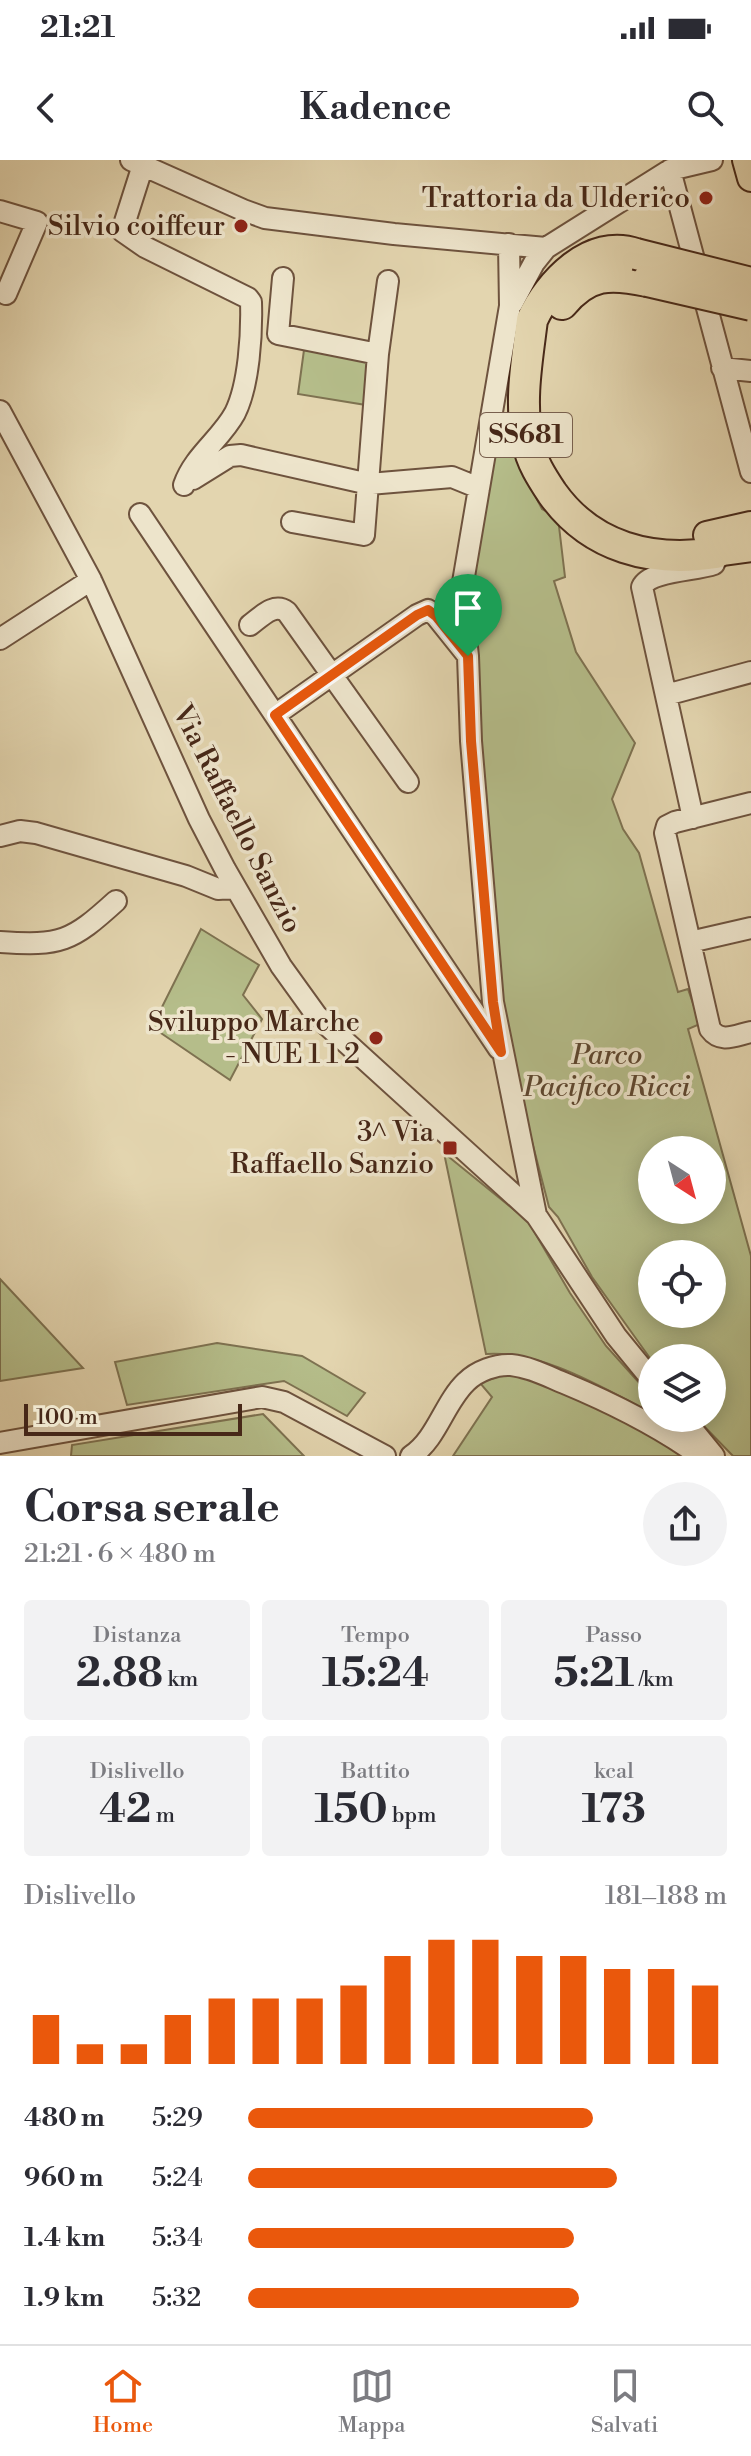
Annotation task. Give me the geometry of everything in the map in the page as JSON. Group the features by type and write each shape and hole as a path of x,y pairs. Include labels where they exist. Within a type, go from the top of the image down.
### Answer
{"highway":[{"name":"SS681","path":"726,547 682,558 626,549 594,534 565,509 545,482 528,444 524,389 532,320 548,292 576,266 602,252 627,251 751,283"},
{"name":"SS681","path":"726,547 630,533 597,516 573,493 552,460 542,425 546,338 558,308 569,295 587,282 605,276 628,277 751,305"}],"main road":[{"path":"746,160 751,178"},
{"path":"726,547 751,525"}],"street":[{"path":"510,306 546,248 670,170 712,160"},
{"path":"479,488 452,477 369,484 241,455 230,456 189,482 189,470 235,413 249,361 251,302 145,247 122,231 137,162 265,218 546,248"},
{"path":"670,170 751,472"},
{"path":"0,211 37,222 6,294"},
{"path":"509,244 510,306 461,594 490,971 501,1052 536,1215"},
{"path":"283,278 278,334 378,354"},
{"path":"292,522 364,535 378,354 388,281"},
{"path":"722,368 751,371"},
{"name":"Via Raffaello Sanzio","path":"0,411 91,580 199,819 281,966 317,1016 536,1215 616,1336 638,1363"},
{"path":"140,514 501,1052"},
{"path":"693,818 642,596 643,582 657,575 707,566 726,547"},
{"path":"0,639 91,580"},
{"path":"250,625 276,608 284,608 408,782"},
{"path":"275,715 428,610 468,656"},
{"path":"666,695 751,672"},
{"path":"751,803 670,824 665,833 712,1033 725,1038 751,1032"},
{"path":"0,836 20,831 36,833 150,865 218,889 235,888"},
{"path":"0,942 34,944 63,941 79,932 116,901"},
{"path":"690,942 751,928"},
{"path":"411,1456 424,1444 466,1382 479,1372 508,1365 526,1367 614,1404 670,1435 700,1456"},
{"path":"0,1443 262,1397 284,1402 385,1456"},
{"path":"694,1432 714,1456"}],"green space":[{"path":"304,350 368,359 366,405 298,394"},
{"name":"Parco Pacifico Ricci","path":"494,415 542,509 558,518 565,577 554,581 576,652 635,743 612,799 623,829 639,853 678,992 688,989 700,1024 688,1029 718,1136 638,1136 638,1224 726,1224 726,1166 751,1256 751,1456 733,1456 710,1432 726,1432 726,1344 640,1344 592,1277 558,1217 549,1207 511,1061 500,997 468,598"},
{"path":"201,929 259,965 243,995 262,1019 230,1080 152,1027"},
{"path":"444,1153 528,1221 570,1293 606,1346 638,1381 638,1406 550,1364 507,1354 486,1354"},
{"path":"0,1279 83,1368 0,1381"},
{"path":"217,1343 302,1356 365,1393 347,1416 284,1381 127,1405 115,1362"},
{"path":"505,1374 524,1375 618,1414 638,1426 638,1432 648,1432 688,1456 453,1456 492,1397 480,1383"},
{"path":"263,1414 304,1456 71,1456 72,1445"}],"place":[{"name":"Trattoria da Ulderico","path":"706,198"},
{"name":"Silvio coiffeur","path":"241,226"},
{"name":"Sviluppo Marche - NUE 1 1 2","path":"376,1038"},
{"name":"3^ Via Raffaello Sanzio","path":"450,1148"}],"route":[{"path":"428,610 468,656 471,741 493,1002 501,1052 275,715 428,610"}]}
